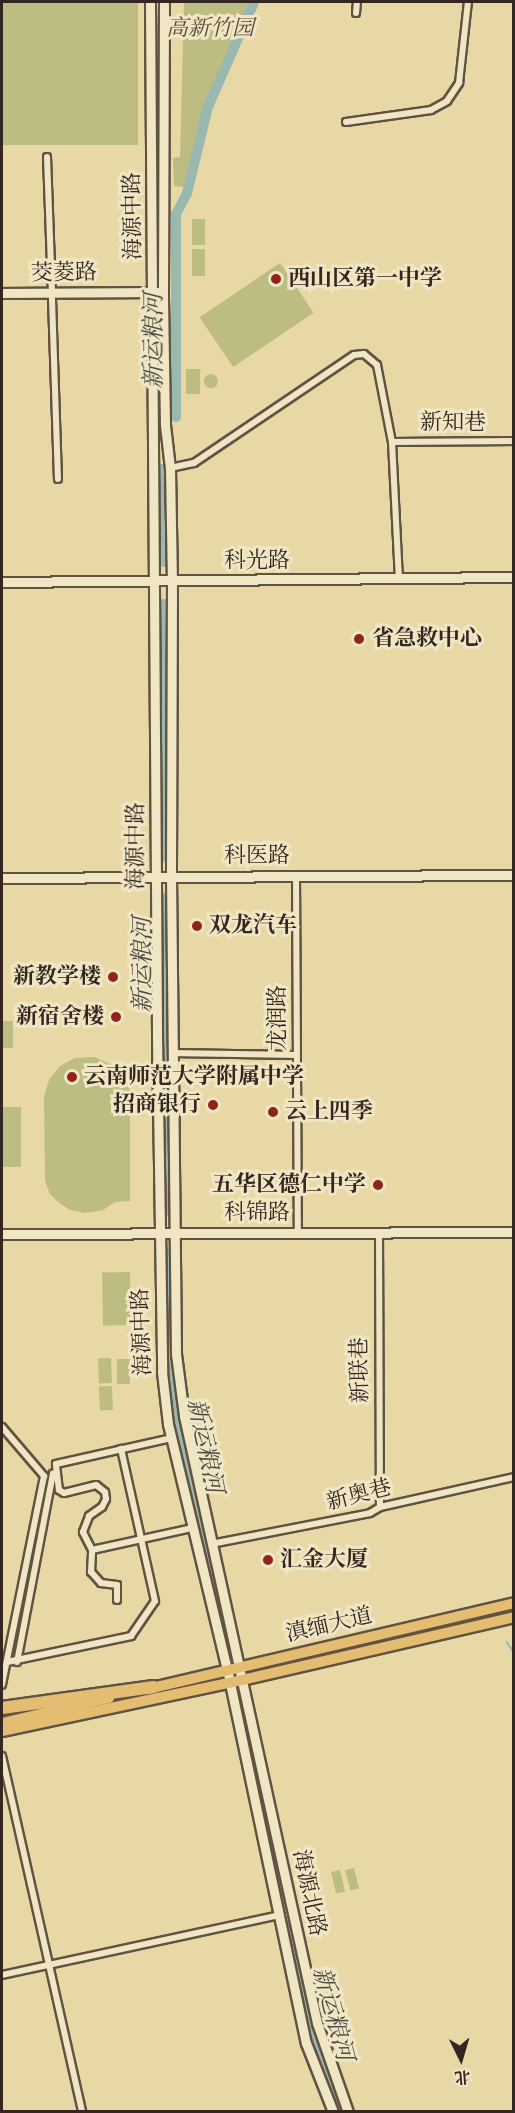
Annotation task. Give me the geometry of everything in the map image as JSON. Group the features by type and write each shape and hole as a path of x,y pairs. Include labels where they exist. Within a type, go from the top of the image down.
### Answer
{"highway":[{"path":"2,1713 156,1693"}],"main road":[{"name":"海源中路","path":"150,2 158,295 165,425 170,468 176,1354 179,1388 242,1680"},
{"name":"海源中路","path":"164,2 154,580 162,1372 171,1438 230,1683"},
{"name":"茭菱路","path":"2,293 52,296"},
{"name":"茭菱路","path":"2,299 158,295"},
{"name":"科光路","path":"2,582 399,580 513,577"},
{"name":"科医路","path":"2,878 513,875"},
{"name":"科锦路","path":"2,1234 513,1232"},
{"name":"滇缅大道","path":"2,1737 227,1670 513,1603"},
{"name":"滇缅大道","path":"34,1720 156,1693 230,1683 513,1617"},
{"name":"海源北路","path":"242,1680 317,2023 348,2112"},
{"name":"海源北路","path":"230,1683 306,2043 333,2112"},
{"path":"2,1713 34,1720"},
{"path":"2,1731 34,1720"}],"street":[{"path":"356,13 357,2"},
{"path":"346,122 430,110 447,101 459,83 468,2"},
{"path":"47,157 58,478"},
{"path":"170,468 194,463 354,355 364,354 372,358 377,365 392,442 399,580"},
{"name":"新知巷","path":"392,442 513,441"},
{"name":"龙润路","path":"296,876 298,1233"},
{"path":"173,1053 296,1054"},
{"name":"新联巷","path":"379,1232 380,1507"},
{"path":"2,1427 44,1476"},
{"path":"17,1662 56,1464 171,1438"},
{"path":"7,1662 17,1662 131,1636 155,1601 121,1449"},
{"path":"44,1476 55,1472"},
{"path":"55,1472 59,1490 64,1493 96,1485 105,1492 106,1499 102,1507 89,1516 85,1525 84,1537 92,1550 91,1572 101,1583 117,1585 117,1600"},
{"path":"2,1685 44,1476"},
{"name":"新奥巷","path":"211,1544 370,1513 380,1507 513,1477"},
{"path":"92,1550 192,1527"},
{"path":"2,1756 47,1965 82,2112"},
{"path":"2,1975 279,1915"}],"green space":[{"path":"2,2 138,2 138,145 2,145"},
{"name":"高新竹园","path":"184,2 249,2 206,110 187,187 174,186 173,158 180,157"},
{"path":"192,219 205,219 205,245 192,245"},
{"path":"192,249 205,249 205,276 192,276"},
{"path":"280,263 314,313 233,367 200,317"},
{"path":"186,369 200,369 200,394 186,394"},
{"path":"208,374 214,374 218,381 214,388 208,388 204,384 204,378"},
{"path":"2,1021 13,1021 13,1048 2,1048"},
{"path":"94,1057 117,1067 130,1067 130,1201 115,1202 103,1210 85,1213 70,1210 58,1202 50,1194 45,1181 44,1097 49,1080 60,1066 75,1058"},
{"path":"2,1107 21,1107 21,1167 2,1167"},
{"path":"102,1272 130,1272 131,1325 103,1325"},
{"path":"98,1358 111,1358 112,1383 99,1383"},
{"path":"117,1359 130,1359 130,1384 117,1384"},
{"path":"99,1386 112,1386 113,1410 100,1410"},
{"path":"354,1868 359,1888 350,1891 345,1870"},
{"path":"340,1870 345,1891 336,1893 331,1872"}],"waterway":[{"path":"176,417 176,214 187,193 208,107 254,2"},
{"name":"新运粮河","path":"161,469 163,562"},
{"name":"新运粮河","path":"163,604 165,857"},
{"name":"新运粮河","path":"165,898 166,1211"},
{"name":"新运粮河","path":"166,1253 167,1350 171,1396 185,1471 225,1644"},
{"path":"507,1642 514,1652"},
{"path":"240,1706 284,1901"},
{"name":"新运粮河","path":"289,1925 310,2024 323,2068 342,2112"}],"place":[{"name":"西山区第一中学","path":"276,279"},
{"name":"省急救中心","path":"359,639"},
{"name":"双龙汽车","path":"197,926"},
{"name":"新教学楼","path":"113,977"},
{"name":"新宿舍楼","path":"116,1017"},
{"name":"云南师范大学附属中学","path":"72,1077"},
{"name":"招商银行","path":"213,1105"},
{"name":"云上四季","path":"273,1112"},
{"name":"五华区德仁中学","path":"378,1185"},
{"name":"汇金大厦","path":"268,1560"}]}
